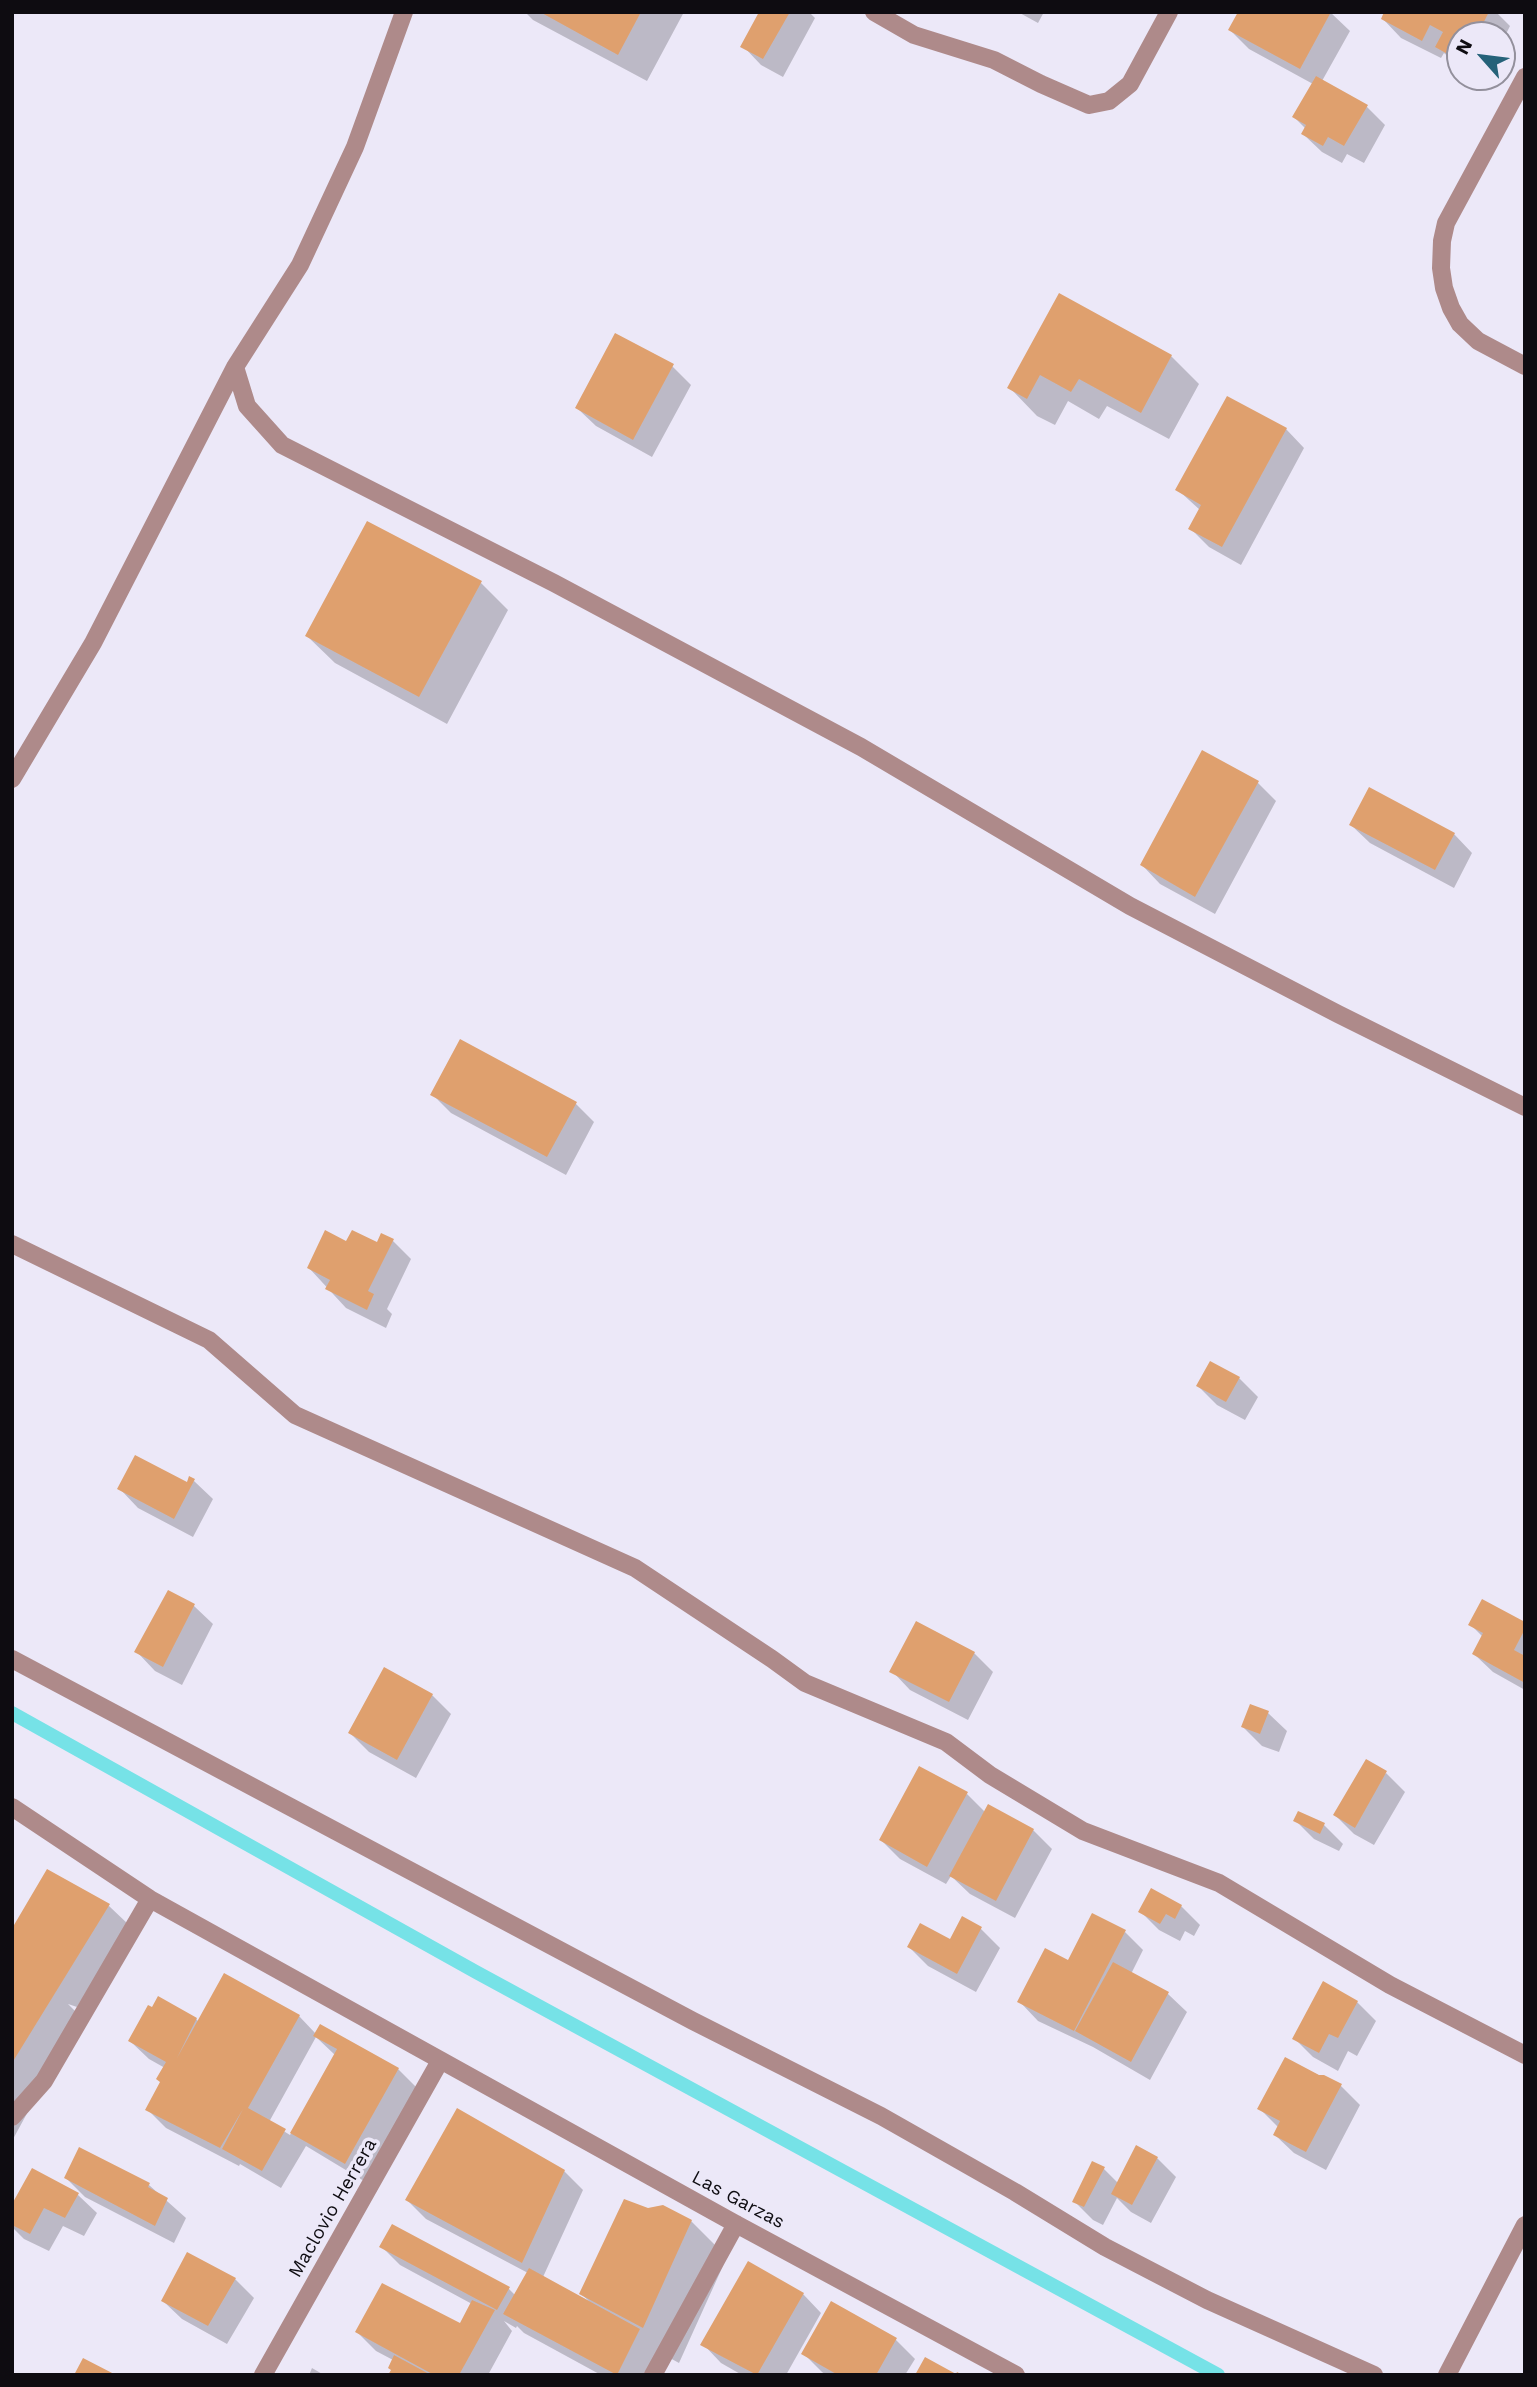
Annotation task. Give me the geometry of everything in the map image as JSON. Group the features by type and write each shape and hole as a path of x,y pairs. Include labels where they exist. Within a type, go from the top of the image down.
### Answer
{"street":[{"path":"12,779 93,643 235,367 306,253 355,148 404,12"},
{"path":"874,12 914,35 994,60 1089,105 1109,101 1130,84 1169,12"},
{"path":"1525,77 1446,223 1441,268 1444,288 1460,324 1478,341 1525,366"},
{"path":"235,367 247,407 282,445 554,583 849,740 1143,912 1338,1014 1525,1107"},
{"path":"12,1244 209,1340 295,1415 635,1568 804,1683 946,1742 990,1774 1083,1832 1219,1883 1390,1985 1525,2055"},
{"path":"12,1659 693,2021 881,2116 1117,2253 1206,2300 1374,2375"},
{"name":"Las Garzas","path":"12,1807 150,1899 736,2224 1016,2375"},
{"path":"12,2117 44,2081 150,1899"},
{"name":"Maclovio Herrera","path":"262,2375 440,2061"},
{"path":"653,2375 736,2224"},
{"path":"1447,2375 1525,2225"}],"building":[{"path":"540,12 641,12 618,55"},
{"path":"759,12 790,12 763,59 740,47"},
{"path":"1238,12 1331,12 1300,69 1228,30"},
{"path":"1384,12 1489,12 1484,21 1446,21 1446,53 1435,47 1443,32 1430,25 1422,41 1381,19"},
{"path":"1316,76 1368,105 1344,146 1328,137 1323,146 1301,134 1306,125 1292,117"},
{"path":"1059,293 1172,355 1141,413 1079,379 1071,392 1040,375 1027,399 1007,388"},
{"path":"615,333 674,364 633,440 575,408"},
{"path":"1227,396 1287,428 1222,547 1188,529 1201,505 1175,490"},
{"path":"367,521 482,581 419,697 305,636"},
{"path":"1202,750 1259,781 1195,897 1140,865"},
{"path":"1369,787 1455,833 1435,870 1349,825"},
{"path":"460,1039 577,1102 547,1157 430,1095"},
{"path":"325,1230 346,1241 352,1230 377,1242 381,1233 394,1239 368,1291 374,1294 367,1310 325,1289 330,1280 307,1268"},
{"path":"1210,1361 1240,1377 1226,1402 1196,1386"},
{"path":"135,1455 187,1482 189,1476 195,1479 174,1519 117,1489"},
{"path":"168,1590 195,1604 163,1667 134,1652"},
{"path":"1482,1599 1525,1622 1525,1629 1514,1650 1525,1656 1525,1683 1472,1654 1483,1633 1468,1625"},
{"path":"916,1621 975,1652 949,1702 889,1672"},
{"path":"384,1667 433,1694 397,1760 348,1733"},
{"path":"1250,1704 1269,1711 1260,1734 1241,1727"},
{"path":"1366,1759 1387,1771 1355,1828 1333,1815"},
{"path":"919,1766 968,1792 927,1867 879,1840"},
{"path":"988,1804 1034,1829 996,1901 949,1876"},
{"path":"1298,1811 1325,1823 1320,1834 1293,1821"},
{"path":"47,1869 110,1904 12,2063 12,1924 14,1925"},
{"path":"1151,1888 1182,1905 1175,1919 1166,1914 1160,1924 1138,1912"},
{"path":"1092,1913 1126,1930 1074,2031 1017,2002 1045,1948 1068,1960"},
{"path":"962,1916 982,1927 957,1974 907,1947 920,1923 950,1939"},
{"path":"1113,1962 1169,1992 1131,2062 1075,2031"},
{"path":"224,1973 300,2015 248,2108 286,2129 262,2171 222,2149 243,2109 220,2148 145,2110 160,2082 156,2079 166,2062 128,2041 148,2005 152,2007 158,1996 197,2018 177,2058"},
{"path":"1323,1981 1358,2001 1338,2038 1329,2034 1319,2053 1292,2039"},
{"path":"320,2024 399,2068 345,2164 290,2133 337,2049 313,2036"},
{"path":"1285,2057 1342,2084 1306,2152 1273,2135 1280,2121 1257,2109"},
{"path":"457,2108 565,2170 522,2263 405,2200"},
{"path":"1136,2145 1158,2157 1132,2205 1111,2194"},
{"path":"79,2147 150,2183 148,2187 168,2198 155,2226 64,2178"},
{"path":"1092,2161 1105,2167 1084,2207 1072,2202"},
{"path":"32,2168 79,2193 65,2218 44,2208 30,2234 12,2225 12,2204"},
{"path":"624,2199 648,2208 663,2205 692,2220 643,2328 579,2294"},
{"path":"392,2224 510,2287 497,2310 379,2247"},
{"path":"187,2252 236,2278 208,2326 161,2301"},
{"path":"748,2261 804,2293 757,2375 700,2345"},
{"path":"529,2268 640,2329 617,2375 503,2314"},
{"path":"382,2283 460,2323 472,2300 495,2310 459,2375 434,2375 355,2332"},
{"path":"831,2301 897,2338 876,2375 838,2375 801,2354"},
{"path":"394,2355 431,2375 388,2375"},
{"path":"925,2357 956,2374 957,2372 963,2375 915,2375"},
{"path":"83,2358 116,2375 74,2375"}],"waterway":[{"path":"12,1713 476,1972 1218,2375"}]}
